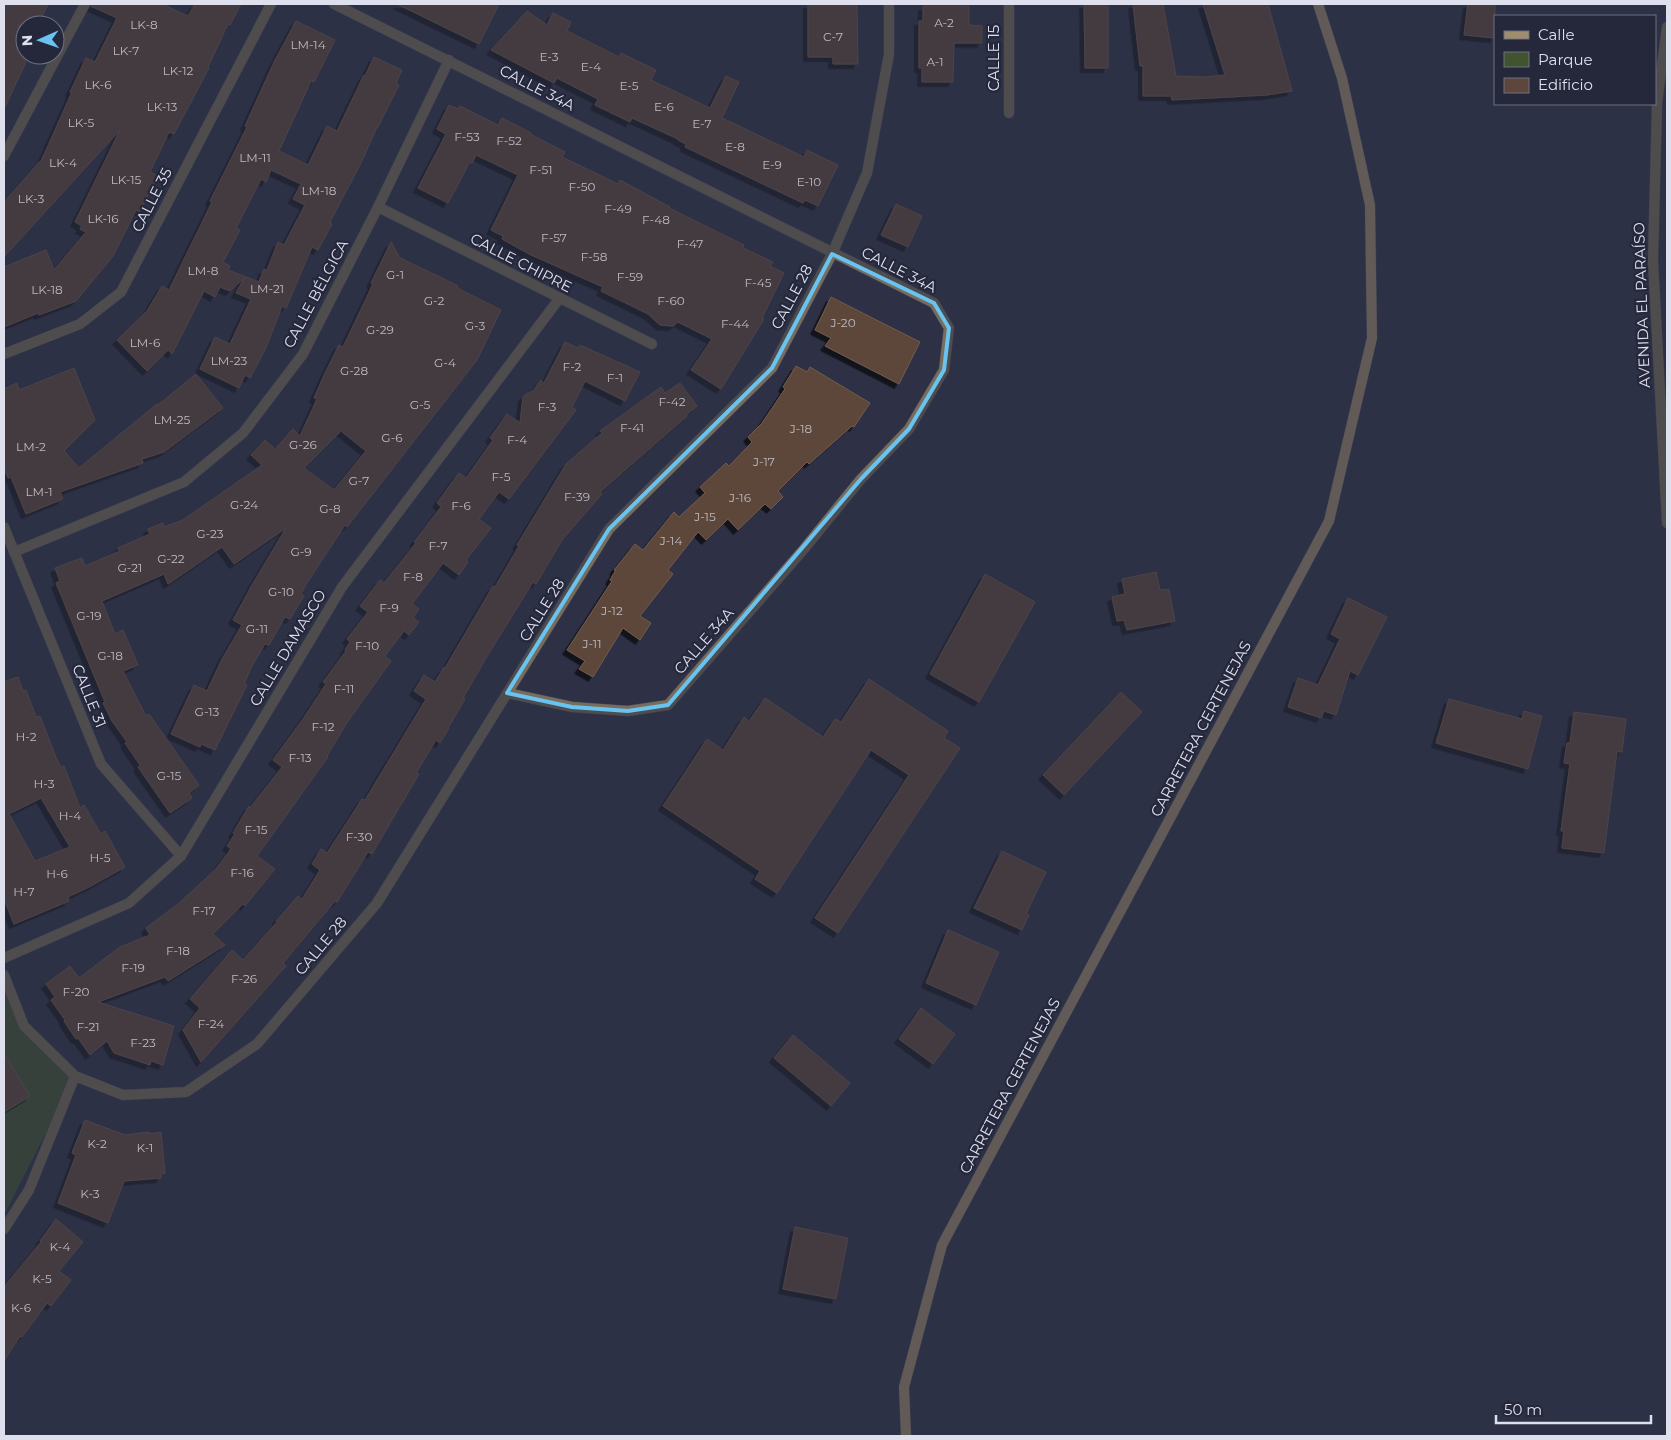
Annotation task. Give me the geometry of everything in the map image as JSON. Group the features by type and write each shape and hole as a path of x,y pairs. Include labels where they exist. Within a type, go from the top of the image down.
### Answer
{"main road":[{"name":"CARRETERA CERTENEJAS","path":"906,1436 904,1386 942,1245 1329,521 1372,338 1370,204 1342,78 1318,4"}],"street":[{"path":"4,156 86,4"},
{"name":"CALLE 35","path":"4,354 80,324 121,292 271,4"},
{"name":"CALLE 34A","path":"334,4 449,60 832,254 934,303 949,328 944,370 909,429 860,479 804,549 668,705 628,711 572,707 508,693"},
{"name":"CALLE 28","path":"75,1076 123,1094 186,1092 257,1044 377,903 609,529 772,368 832,254 867,173 889,54 889,4"},
{"name":"CALLE 15","path":"1009,4 1009,113"},
{"name":"AVENIDA EL PARAÍSO","path":"1667,27 1657,103 1653,262 1667,523"},
{"name":"CALLE BÉLGICA","path":"14,552 184,482 243,434 303,354 378,207 449,60"},
{"name":"CALLE CHIPRE","path":"378,207 652,344"},
{"name":"CALLE DAMASCO","path":"4,958 130,903 181,856 342,587 559,299"},
{"name":"CALLE 31","path":"4,527 101,764 181,856"},
{"path":"4,975 24,1026 75,1076 29,1190 4,1229"}],"highlighted area":[{"path":"832,254 934,303 949,328 944,370 909,429 861,479 668,705 628,711 572,707 507,693 609,529 772,368"}],"green space":[{"path":"4,979 36,1038 75,1076 4,1215"}],"building":[{"path":"4,4 48,4 43,15 15,15 15,65 25,65 4,109"},
{"path":"92,4 162,4 188,16 195,4 241,4 230,25 228,24 209,68 174,134 169,132 150,172 158,176 139,212 136,210 113,256 76,301 39,315 38,313 4,327 4,267 46,250 54,270 86,232 80,229 82,226 75,222 120,130 4,257 4,202 42,159 86,58 95,62 117,18 91,6"},
{"path":"397,4 499,4 479,44"},
{"path":"808,4 857,4 858,64 833,64 833,57 808,57"},
{"path":"1084,4 1108,4 1108,68 1085,68"},
{"path":"1133,4 1163,4 1176,76 1204,77 1225,75 1203,4 1268,4 1292,91 1267,95 1172,100 1171,96 1143,96 1143,66 1140,66"},
{"path":"1468,4 1495,4 1494,38 1464,35"},
{"path":"923,6 969,6 969,25 982,26 982,43 954,43 953,82 922,82 922,68 919,68 919,21 923,21"},
{"path":"527,11 547,25 553,13 571,22 567,31 619,57 621,53 656,70 651,80 710,108 726,76 739,82 722,118 804,157 807,150 838,165 818,206 805,200 803,203 685,147 686,144 678,139 632,118 630,122 595,105 598,99 557,78 554,83 491,50"},
{"path":"296,21 335,40 314,82 311,81 279,151 308,165 327,126 337,131 374,57 402,70 396,83 399,85 330,222 332,224 318,250 312,247 286,308 282,306 266,348 250,378 245,375 239,388 200,369 215,337 230,344 251,299 236,293 244,278 230,291 220,287 215,297 204,291 172,354 168,350 147,371 117,340 147,311 162,286 169,290 247,127 245,126 274,62","holes":["271,170 301,184 293,199 305,205 284,245 278,242 267,270 264,269 259,282 228,270 230,266 223,262 240,230 236,228 261,179 266,182"]},
{"path":"449,105 458,109 460,106 498,125 502,118 565,152 562,157 618,184 620,180 669,208 744,245 743,248 773,262 770,266 784,273 762,318 764,319 721,389 691,370 712,339 678,322 673,326 660,325 648,314 601,291 603,287 529,254 502,239 503,236 491,230 518,175 476,155 472,163 470,162 448,203 418,188 446,134 437,129"},
{"path":"896,204 922,216 908,247 881,235"},
{"path":"391,242 400,258 458,286 457,288 501,310 477,360 347,527 345,525 305,586 301,594 304,596 290,619 285,617 269,645 265,644 253,664 244,684 247,685 215,750 201,744 200,747 171,734 194,685 207,691 222,659 242,625 233,620 286,528 234,564 222,547 168,584 164,574 102,601 115,634 123,630 138,665 123,671 146,716 149,714 199,785 189,793 192,798 170,813 138,767 140,765 125,743 127,742 112,721 103,703 105,702 56,583 60,581 55,568 82,558 85,566 120,551 118,548 150,534 148,529 163,523 164,527 183,520 262,465 251,455 265,440 275,449 293,429 300,436 317,399 314,398 325,373 339,345 343,347 373,284 371,283","holes":["341,431 366,451 334,490 304,468"]},
{"path":"831,297 920,342 899,384 825,346 831,338 815,330"},
{"path":"565,342 578,348 580,345 640,372 625,401 585,381 572,407 576,410 509,499 499,492 479,519 491,528 466,560 468,562 459,575 443,563 412,604 419,609 413,618 419,622 409,635 404,631 385,656 391,661 346,724 328,757 257,856 275,869 245,906 243,904 213,934 225,945 168,981 165,977 98,1002 174,1026 163,1065 151,1061 150,1065 114,1053 107,1041 90,1055 64,1021 51,1000 55,997 46,984 70,966 79,978 120,947 150,935 146,928 178,904 216,869 231,849 227,846 249,806 250,808 282,767 273,760 326,684 323,682 346,651 350,642 347,639 368,612 360,606 380,580 384,583 416,543 414,542 441,507 437,503 459,473 466,478 493,440 490,438 507,414 520,423 523,397 533,391 541,380 544,383"},
{"path":"796,366 807,372 810,367 870,403 854,427 852,426 809,464 807,462 778,491 783,497 771,509 765,504 738,530 728,519 706,540 698,532 668,570 673,574 640,616 651,623 640,640 623,628 593,677 579,669 585,661 567,650 612,581 610,580 616,570 614,570 635,544 643,550 674,512 679,517 705,493 700,487 726,463 729,466 752,442 748,437 762,423 785,389 783,387"},
{"path":"74,368 95,420 64,451 79,468 196,374 223,408 164,452 142,459 143,463 60,492 63,499 26,514 11,477 8,478 4,468 4,389 17,383 19,390"},
{"path":"680,383 697,406 600,492 602,494 562,540 536,584 533,582 486,658 440,743 436,740 416,773 419,774 372,854 368,852 337,902 335,901 283,963 286,966 201,1062 183,1030 200,1008 190,999 232,950 243,960 298,896 302,899 320,870 312,864 321,849 327,853 362,799 365,800 426,699 414,691 424,675 435,682 445,668 493,586 495,587 519,546 517,545 566,464 602,433 600,431 661,387 665,393"},
{"path":"1156,572 1160,590 1169,589 1175,621 1127,630 1124,620 1117,621 1112,597 1125,594 1122,579"},
{"path":"985,574 1035,602 979,702 930,674"},
{"path":"1348,598 1387,617 1358,675 1350,671 1336,715 1324,711 1321,718 1288,707 1298,678 1318,685 1340,639 1331,634"},
{"path":"18,677 23,691 26,690 36,717 40,716 57,760 61,767 64,766 80,808 84,805 101,834 105,831 125,867 68,897 69,901 14,924 4,899 4,682","holes":["41,798 70,847 35,861 9,814"]},
{"path":"869,679 948,731 944,738 960,748 838,933 815,918 909,775 871,750 777,893 755,879 760,871 663,806 707,739 723,750 744,717 749,721 765,698 823,737 835,719 841,722"},
{"path":"1121,692 1142,712 1064,795 1043,775"},
{"path":"1449,699 1522,719 1524,711 1542,716 1528,769 1436,743"},
{"path":"1574,712 1626,719 1622,752 1617,751 1604,853 1562,848 1564,831 1561,831 1570,764 1564,763 1567,743 1570,743"},
{"path":"1002,851 1046,872 1026,914 1029,915 1022,930 974,908"},
{"path":"948,930 999,952 976,1005 926,983"},
{"path":"921,1008 955,1034 933,1064 899,1039"},
{"path":"793,1035 850,1083 831,1106 774,1058"},
{"path":"4,1054 30,1096 4,1112"},
{"path":"85,1120 125,1135 161,1132 165,1173 161,1174 161,1178 124,1181 108,1223 58,1203 76,1155 72,1153"},
{"path":"56,1219 83,1242 59,1271 71,1280 51,1306 47,1303 22,1337 20,1336 4,1361 4,1287 41,1242"},
{"path":"795,1227 848,1238 836,1299 783,1289"}]}
